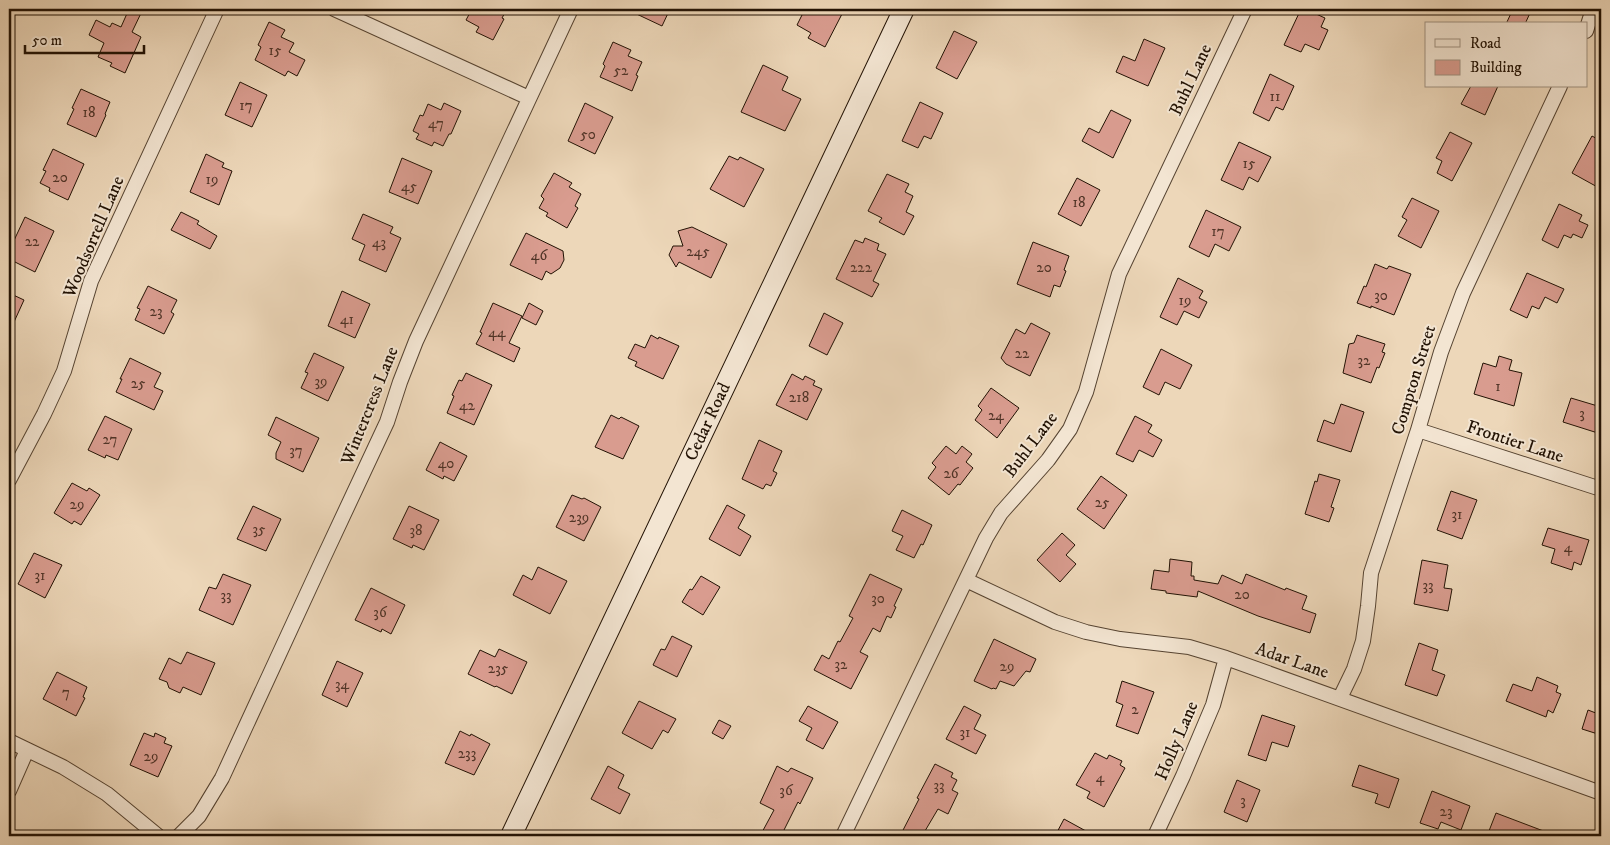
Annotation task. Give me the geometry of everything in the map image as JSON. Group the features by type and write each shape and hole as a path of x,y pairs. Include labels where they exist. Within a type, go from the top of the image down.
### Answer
{"street":[{"name":"Woodsorrell Lane","path":"9,480 44,414 64,371 91,281 217,9"},
{"path":"334,9 530,98"},
{"name":"Wintercress Lane","path":"179,836 198,816 222,778 387,422 416,341 571,9"},
{"name":"Cedar Road","path":"511,836 904,9"},
{"name":"Buhl Lane","path":"843,836 986,538 1001,513 1048,460 1070,429 1086,392 1120,274 1245,9"},
{"path":"1588,25 1593,9"},
{"name":"Compton Street","path":"1340,698 1354,669 1363,641 1372,573 1441,352 1463,293 1559,88"},
{"name":"Frontier Lane","path":"1418,430 1601,489"},
{"name":"Adar Lane","path":"966,580 1055,622 1086,632 1120,639 1189,646 1340,698 1601,793"},
{"name":"Holly Lane","path":"1155,836 1213,705 1226,658"},
{"path":"9,741 63,767 107,794 158,836"},
{"path":"9,791 27,750"}],"building":[{"path":"129,9 143,9 132,32 141,37 125,73 110,66 112,63 98,57 104,43 89,35 96,20 110,27 112,23 121,27"},
{"path":"472,9 507,9 493,40 476,32 479,27 466,20"},
{"path":"626,9 670,9 662,26"},
{"path":"805,9 832,9 842,14 825,47 808,38 811,33 797,25"},
{"path":"1301,9 1325,18 1321,27 1328,30 1319,50 1305,44 1301,52 1284,45"},
{"path":"1513,9 1521,9 1530,13 1526,22 1507,22"},
{"path":"269,22 285,30 281,37 294,43 289,52 305,60 297,76 288,71 285,76 255,60 261,47 258,45"},
{"path":"954,31 977,42 957,79 936,68"},
{"path":"1144,39 1165,48 1148,86 1116,72 1123,56 1135,61"},
{"path":"613,42 631,50 628,56 642,62 632,91 600,77 605,66 603,64"},
{"path":"763,65 788,77 782,90 801,99 785,131 741,112"},
{"path":"1270,74 1294,86 1283,110 1276,107 1269,121 1253,113"},
{"path":"240,82 267,95 252,127 225,115"},
{"path":"1470,88 1497,88 1485,115 1461,104"},
{"path":"81,89 110,102 96,137 67,124"},
{"path":"920,102 943,113 931,139 924,136 918,148 902,141"},
{"path":"444,103 461,111 451,134 449,134 443,146 434,142 432,146 416,139 419,134 413,131 420,115 423,116 428,104 441,110"},
{"path":"585,103 613,117 595,154 568,141"},
{"path":"1111,110 1131,120 1113,158 1082,141 1089,128 1099,133"},
{"path":"1450,132 1472,143 1452,181 1437,173 1442,161 1436,158"},
{"path":"1592,136 1601,141 1601,189 1572,173"},
{"path":"1239,142 1271,157 1258,182 1249,177 1243,190 1221,180"},
{"path":"53,149 84,164 68,200 49,191 50,188 40,183 46,171 43,170"},
{"path":"206,154 224,163 222,167 232,171 219,205 190,192"},
{"path":"729,156 738,160 740,157 764,169 744,207 710,189"},
{"path":"402,158 432,171 418,204 389,192"},
{"path":"554,173 572,183 569,187 581,194 575,206 578,208 567,228 546,216 548,213 539,208 544,199 541,196"},
{"path":"887,174 909,184 905,192 913,196 906,212 914,216 904,235 879,222 882,218 868,211"},
{"path":"1077,178 1100,190 1081,226 1058,214"},
{"path":"1412,198 1439,211 1421,248 1398,236 1407,220 1402,217"},
{"path":"1559,204 1582,215 1579,221 1588,225 1582,238 1573,234 1571,238 1564,235 1558,248 1542,240"},
{"path":"1206,210 1241,227 1229,251 1215,244 1209,257 1189,247"},
{"path":"181,212 199,221 197,224 217,236 210,249 171,230"},
{"path":"363,214 393,227 390,233 401,238 386,272 359,260 365,245 352,239"},
{"path":"25,217 54,231 35,272 9,259 9,251"},
{"path":"692,227 727,244 711,278 679,262 676,267 669,255 673,246 683,246 678,231"},
{"path":"526,233 563,251 564,260 560,268 551,274 546,271 542,280 510,265"},
{"path":"865,238 879,244 877,250 886,254 873,281 879,284 872,297 836,279 855,240 863,243"},
{"path":"1033,242 1069,256 1060,287 1054,285 1050,297 1017,284"},
{"path":"1375,264 1387,269 1389,266 1411,274 1394,315 1357,303"},
{"path":"1527,273 1564,289 1557,303 1545,297 1539,309 1532,306 1527,318 1510,310"},
{"path":"1178,278 1203,291 1199,298 1207,302 1199,318 1184,311 1177,325 1160,317"},
{"path":"148,286 177,300 171,312 174,314 164,334 135,320 140,309 137,308"},
{"path":"342,291 370,304 355,338 328,326"},
{"path":"9,293 24,300 9,333"},
{"path":"493,303 522,316 509,343 520,348 514,362 476,344"},
{"path":"529,303 543,311 536,325 522,318"},
{"path":"824,313 843,323 827,355 809,346"},
{"path":"1031,323 1050,333 1030,376 1006,364 1001,358 1016,329 1025,334"},
{"path":"651,335 679,346 663,379 635,366 637,362 628,358 635,344 645,348"},
{"path":"1357,335 1385,344 1382,352 1385,353 1371,383 1343,373 1349,344 1354,343"},
{"path":"1161,349 1192,365 1180,389 1165,382 1159,395 1143,387"},
{"path":"314,353 344,367 328,401 301,388 308,373 305,372"},
{"path":"1499,356 1512,360 1509,370 1522,373 1514,406 1474,394 1483,363 1496,367"},
{"path":"130,358 161,373 154,387 163,391 154,410 116,392"},
{"path":"466,373 492,385 474,425 447,413 459,380 462,381"},
{"path":"792,374 803,380 805,376 815,381 813,385 822,389 807,420 776,405"},
{"path":"991,388 1019,408 997,438 975,420 982,410 978,406"},
{"path":"1571,398 1601,407 1601,434 1563,422"},
{"path":"1341,404 1364,412 1351,452 1317,441 1324,420 1334,424"},
{"path":"611,415 619,419 621,417 639,426 623,459 595,447"},
{"path":"105,416 132,429 118,460 106,455 105,458 88,450"},
{"path":"1135,416 1152,425 1148,432 1162,440 1153,457 1139,450 1133,462 1116,454"},
{"path":"276,417 319,438 303,472 276,459 276,453 281,442 268,435"},
{"path":"759,440 782,451 773,471 777,473 771,486 766,484 763,489 742,479"},
{"path":"440,442 467,456 454,481 444,476 443,479 426,470"},
{"path":"946,446 956,454 962,446 972,454 966,462 973,468 960,485 958,484 949,495 928,478 936,467 932,463"},
{"path":"1319,474 1340,480 1331,507 1334,508 1329,522 1305,514"},
{"path":"1101,476 1127,495 1104,529 1077,509"},
{"path":"72,483 87,491 89,488 100,495 81,525 74,521 72,524 54,513"},
{"path":"1451,491 1477,500 1462,539 1437,530"},
{"path":"572,495 584,498 601,507 584,541 556,527"},
{"path":"727,505 745,515 738,528 751,536 740,556 709,539"},
{"path":"253,506 281,519 266,551 237,539"},
{"path":"409,506 439,520 424,550 413,545 412,548 393,539"},
{"path":"902,510 932,525 923,545 921,544 914,558 896,550 903,536 892,531"},
{"path":"1548,528 1589,540 1581,565 1574,562 1572,570 1551,563 1555,549 1542,545"},
{"path":"1062,533 1075,545 1066,555 1076,564 1060,582 1037,560"},
{"path":"34,553 62,565 45,598 18,584"},
{"path":"1170,559 1192,562 1191,576 1194,576 1194,580 1218,584 1222,575 1242,584 1246,574 1285,590 1286,588 1307,596 1302,609 1316,614 1310,633 1258,616 1198,591 1197,597 1151,589 1154,570 1169,572"},
{"path":"1422,560 1448,565 1444,588 1452,589 1448,611 1414,604"},
{"path":"538,567 567,581 550,614 513,595 523,575 532,580"},
{"path":"223,574 251,585 233,625 199,610 209,587 216,589"},
{"path":"870,574 902,589 891,618 887,616 880,632 873,628 860,652 868,656 851,689 814,670 822,655 829,659 838,641 840,642 853,618 849,616"},
{"path":"701,576 720,587 703,615 682,602"},
{"path":"371,588 405,605 391,634 382,629 381,632 355,620"},
{"path":"672,636 692,646 677,677 653,665 661,649 665,650"},
{"path":"994,639 1036,659 1030,672 1026,671 1014,686 1000,681 996,689 992,689 974,681"},
{"path":"1419,643 1438,650 1432,670 1445,675 1437,696 1405,685"},
{"path":"499,649 527,662 512,694 468,674 480,650 495,657"},
{"path":"187,652 215,663 201,695 183,687 180,693 169,688 167,682 159,679 169,658 181,664"},
{"path":"337,661 363,673 347,707 322,695"},
{"path":"57,672 87,687 83,697 85,698 76,716 43,699"},
{"path":"1537,677 1558,686 1556,692 1561,694 1553,713 1548,710 1546,717 1506,701 1513,684 1532,691"},
{"path":"1122,681 1154,692 1138,734 1116,726 1123,705 1116,702"},
{"path":"639,701 676,719 668,733 663,730 652,749 622,733"},
{"path":"808,706 838,722 823,749 806,740 812,728 799,721"},
{"path":"964,706 981,715 974,729 986,735 976,754 946,739"},
{"path":"1588,710 1601,715 1601,735 1582,729"},
{"path":"1262,715 1295,726 1288,747 1272,742 1266,761 1248,755"},
{"path":"719,720 731,726 723,739 712,733"},
{"path":"460,731 470,736 471,734 490,744 474,775 445,763"},
{"path":"144,733 154,737 155,733 166,738 164,743 172,746 158,777 130,765"},
{"path":"1095,753 1107,759 1109,755 1122,761 1120,765 1125,768 1104,807 1087,798 1090,792 1076,785"},
{"path":"935,764 953,773 951,777 957,780 952,790 958,793 948,814 938,809 922,836 900,836 919,799 917,798"},
{"path":"1359,765 1399,779 1389,808 1375,803 1378,794 1352,786"},
{"path":"608,766 624,775 618,788 630,794 620,814 591,799"},
{"path":"777,766 788,772 791,768 813,778 800,804 798,802 781,836 760,836 774,810 760,803"},
{"path":"1237,780 1260,790 1247,822 1224,812"},
{"path":"1432,791 1470,806 1461,830 1441,822 1438,829 1420,823"},
{"path":"1496,813 1554,835 1554,836 1487,836"},
{"path":"1064,819 1095,836 1055,836"}]}
